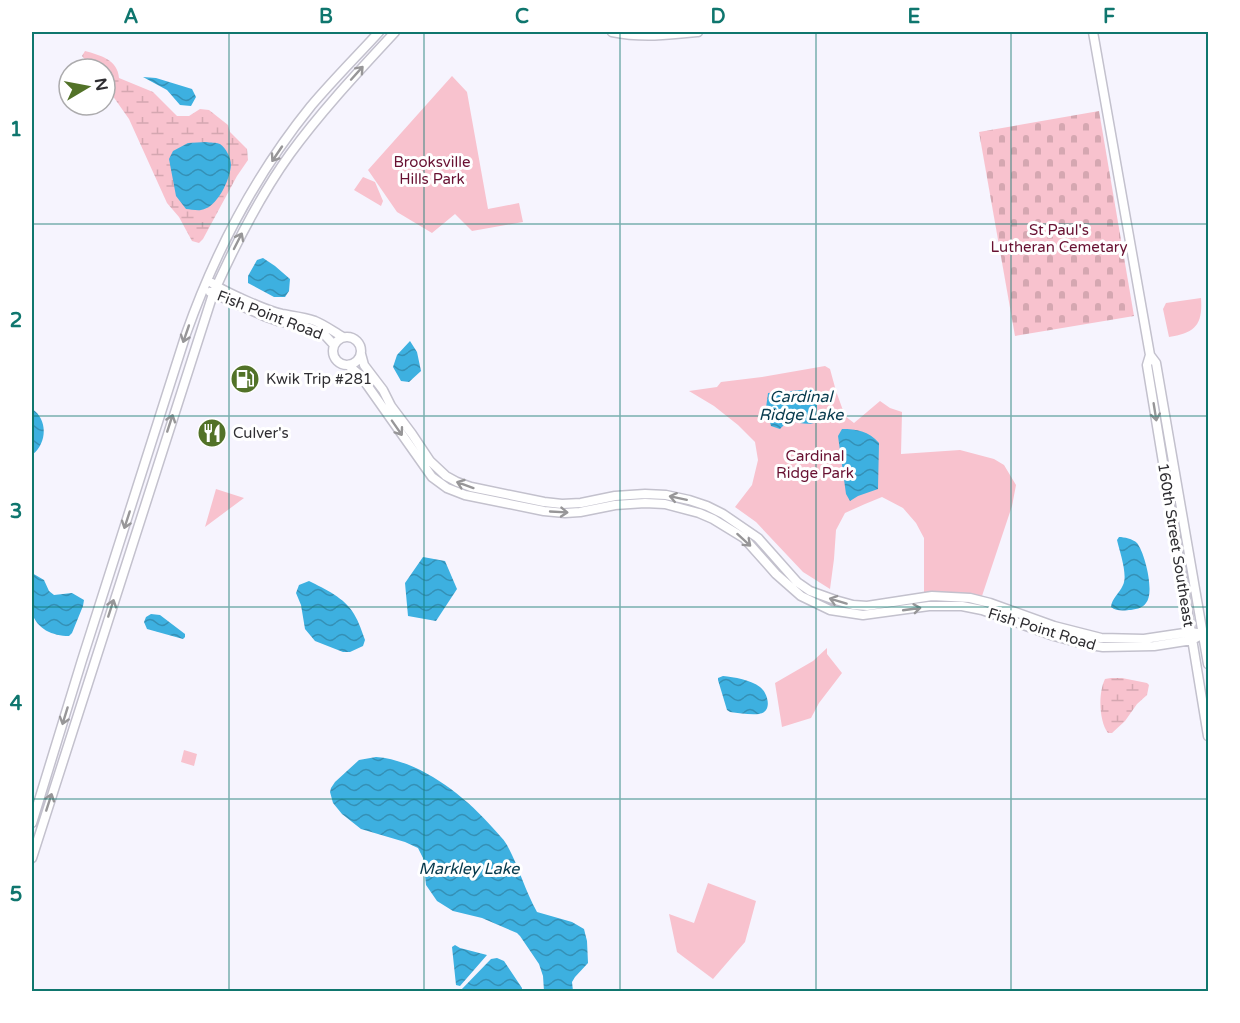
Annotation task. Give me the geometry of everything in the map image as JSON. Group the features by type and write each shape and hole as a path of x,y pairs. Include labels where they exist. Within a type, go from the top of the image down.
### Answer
{"street":[{"path":"32,823 186,334 205,284 240,212 281,148 311,107 379,32"},
{"path":"32,858 214,290 250,217 290,153 320,114 395,32"},
{"path":"612,32 651,36 699,32"},
{"name":"160th Street Southeast","path":"1093,32 1150,355 1147,365 1209,736"},
{"name":"Fish Point Road","path":"205,284 271,319 315,329 323,333 334,345"},
{"name":"Fish Point Road","path":"214,290 280,314 315,321 344,337"},
{"path":"344,337 357,340 361,348 361,354 356,361 348,365 341,364 333,352 334,345 344,337"},
{"name":"Fish Point Road","path":"361,354 364,365 430,461 446,476 471,487 562,504 581,503 628,494 666,495 689,500 715,510 758,538 797,582 810,591 853,605 867,606 932,596 970,598 1054,626 1101,638 1144,639 1191,636"},
{"name":"160th Street Southeast","path":"1150,355 1156,363 1206,633 1209,664"},
{"name":"Fish Point Road","path":"348,365 360,375 432,477 447,488 465,495 544,512 580,512 636,503 665,504 683,508 713,519 744,538 776,574 801,596 830,610 863,615 929,606 962,606 982,610 1054,636 1104,647 1154,646 1206,633"}],"green space":[{"path":"85,51 103,57 83,57"},
{"path":"117,70 119,78 153,92 177,116 189,116 200,109 209,110 228,125 230,132 247,149 248,160 199,243 192,241 179,217 167,203 129,119 117,102"},
{"name":"Brooksville Hills Park","path":"452,76 467,92 488,209 519,203 523,222 472,231 455,214 432,233 397,212 368,170"},
{"name":"St Paul's Lutheran Cemetary","path":"1099,111 1134,316 1015,336 979,132"},
{"path":"363,177 375,182 383,201 381,206 354,190"},
{"path":"1201,298 1199,321 1195,326 1185,333 1169,337 1163,309 1166,303"},
{"name":"Cardinal Ridge Park","path":"825,366 830,369 845,416 854,423 880,401 902,412 901,454 960,450 994,459 1004,465 1016,485 1012,506 982,596 964,593 924,593 924,538 916,523 903,508 882,497 845,513 836,530 830,589 803,572 756,522 735,507 752,485 758,460 755,442 714,406 689,391 717,387 721,382"},
{"path":"216,489 244,498 205,527"},
{"path":"827,648 827,654 842,673 819,703 811,718 782,727 775,683 813,661"},
{"path":"1122,678 1149,685 1147,695 1137,704 1125,721 1112,733 1108,733 1101,714 1100,699 1105,679"},
{"path":"184,750 197,754 194,766 181,762"},
{"path":"708,883 756,901 745,942 713,979 677,952 669,914 694,923"}],"water":[{"path":"143,77 156,78 192,89 196,97 191,106 180,105 167,90"},
{"path":"188,143 220,144 226,151 231,165 228,178 222,192 207,208 186,209 176,196 169,159 173,151"},
{"path":"263,258 290,279 289,291 285,297 274,297 248,283 248,276 257,260"},
{"path":"410,341 417,352 421,371 409,382 401,381 393,367 397,355"},
{"name":"Cardinal Ridge Lake","path":"813,389 817,406 814,423 793,422 780,429 771,426 766,408 768,393"},
{"path":"32,409 41,419 44,431 41,444 33,454 32,454"},
{"path":"842,429 862,432 879,443 878,489 850,501 846,494 838,436"},
{"path":"1119,537 1133,540 1140,548 1146,564 1150,591 1145,605 1124,611 1111,607 1125,576 1117,540"},
{"path":"423,557 445,561 457,589 436,621 408,616 405,583"},
{"path":"32,573 44,580 49,591 54,595 72,593 84,600 69,636 57,635 46,630 34,618 30,593"},
{"path":"309,581 334,594 350,608 365,640 363,646 350,652 343,652 315,641 305,629 301,605 296,593 299,585"},
{"path":"151,614 160,615 185,634 185,637 183,639 147,629 144,622"},
{"path":"723,676 737,678 760,687 767,698 766,710 759,714 744,714 727,710 718,680"},
{"name":"Markley Lake","path":"376,757 408,765 424,772 469,803 505,842 537,912 572,922 584,929 588,963 572,982 573,991 544,991 539,964 517,933 482,918 453,911 437,901 426,885 423,858 418,848 361,829 342,814 333,803 331,788 359,760"},
{"path":"455,945 487,955 460,986 456,985 452,947"},
{"path":"497,958 504,961 522,991 460,991 491,959"}],"place":[{"name":"Kwik Trip #281","path":"245,379"},
{"name":"Culver's","path":"212,433"}]}
